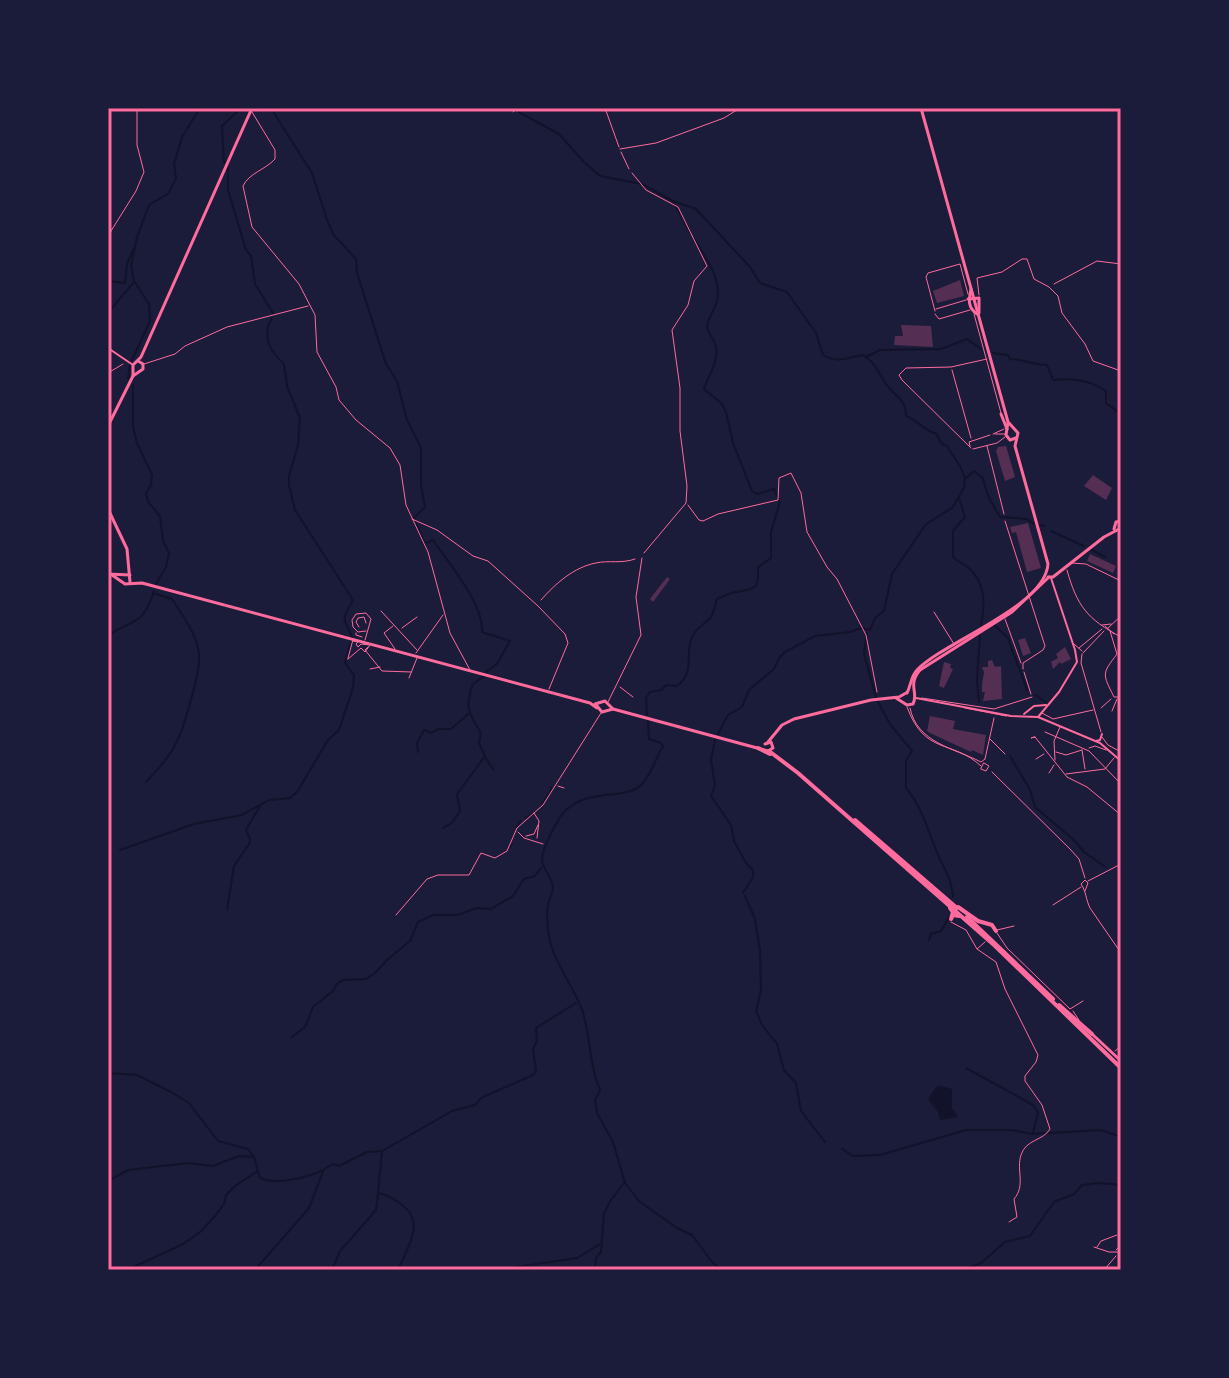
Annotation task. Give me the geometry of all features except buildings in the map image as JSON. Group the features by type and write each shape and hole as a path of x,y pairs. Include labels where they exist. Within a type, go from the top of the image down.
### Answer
{"highway":[{"path":"769,746 776,757"},
{"path":"769,746 993,940 1121,1066"},
{"path":"758,748 776,757 942,900 1121,1066"},
{"path":"937,891 973,918 993,925 994,932"},
{"path":"942,900 952,911 951,919"},
{"path":"951,919 958,915 1006,957"},
{"path":"1059,1005 1092,1034"}],"main road":[{"path":"921,108 1008,422 1009,435"},
{"path":"108,426 251,109"},
{"path":"972,290 979,317"},
{"path":"1001,414 1015,446 1050,575"},
{"path":"1008,422 1018,433 1009,435"},
{"path":"1009,435 1014,428"},
{"path":"108,509 127,549 131,578"},
{"path":"1118,527 1117,521 1121,521"},
{"path":"1050,575 1118,527"},
{"path":"896,698 906,694 918,669 1004,616 1050,575 1118,527"},
{"path":"121,581 129,564"},
{"path":"110,574 123,574 142,583 758,748 769,746"},
{"path":"110,574 125,584 131,578"},
{"path":"911,700 914,680 920,670 974,634"},
{"path":"906,694 911,700"},
{"path":"906,694 911,700"},
{"path":"769,746 783,724 807,715 878,699 911,700"},
{"path":"602,705 605,712"},
{"path":"602,705 605,712"},
{"path":"605,712 613,709"},
{"path":"724,739 769,746"},
{"path":"1092,1034 1113,1053 1121,1066"}],"street":[{"path":"108,242 144,172 137,145 137,108"},
{"path":"513,112 517,108"},
{"path":"605,108 629,169"},
{"path":"620,149 656,143 724,118 740,108"},
{"path":"251,109 275,150 275,159 265,170 251,175 243,186 252,227 299,284 310,305 315,315 317,352 336,387 339,400 356,420 390,448 400,465 406,505 428,552 450,633 470,671"},
{"path":"975,303 977,278 1002,272 1024,258 1030,262 1034,279 1058,296 1062,313 1085,344 1093,361 1121,371"},
{"path":"964,441 1004,429 1001,414 975,303 960,264 927,274 939,319 975,303"},
{"path":"935,311 975,303"},
{"path":"108,348 137,364 175,354 197,340 238,323 310,305"},
{"path":"933,305 938,308"},
{"path":"971,448 899,377 900,371 906,368 951,367 987,359"},
{"path":"951,367 971,448"},
{"path":"960,437 966,437 969,431"},
{"path":"993,434 1009,435"},
{"path":"998,435 999,441"},
{"path":"971,448 987,446 1009,435"},
{"path":"987,446 1004,514"},
{"path":"411,519 437,530 473,556 486,559 538,606 568,639 549,692"},
{"path":"1005,521 1045,647 1025,663 1023,669"},
{"path":"1082,553 1064,567 1072,587 1082,608 1100,625 1121,637"},
{"path":"511,843 515,831 555,786 602,705 611,698 641,635 636,597 642,558"},
{"path":"1072,563 1086,564 1121,581"},
{"path":"1038,717 1076,667 1077,658 1050,575"},
{"path":"381,611 400,630 416,654"},
{"path":"365,651 366,642 365,631 371,621 362,612 352,620 356,635 366,642"},
{"path":"934,612 955,645"},
{"path":"409,678 416,654 445,613"},
{"path":"1004,616 1032,697 1033,715"},
{"path":"1120,752 1108,745 1102,734 1081,663 1088,644 1121,616"},
{"path":"359,627 356,621 360,617 364,617 366,623"},
{"path":"400,630 417,617"},
{"path":"395,625 384,633 396,651"},
{"path":"1107,627 1114,634 1117,654 1104,672 1115,697 1112,711"},
{"path":"1079,648 1107,627"},
{"path":"356,630 365,631"},
{"path":"366,642 358,647 358,642 353,641 348,659 361,648 382,671 411,672"},
{"path":"1073,644 1082,654"},
{"path":"1019,659 1025,663"},
{"path":"370,669 380,667"},
{"path":"618,685 633,697"},
{"path":"911,700 929,698 994,709 1032,697"},
{"path":"1032,697 1042,712 1055,719 1090,710 1095,712"},
{"path":"1101,708 1115,697 1121,697"},
{"path":"911,700 1016,716"},
{"path":"911,700 915,723 926,737 983,763 988,765 985,771 983,763 992,744"},
{"path":"1023,715 1032,708 1047,705"},
{"path":"965,708 994,715 1033,715 1094,741 1121,761"},
{"path":"597,716 605,712"},
{"path":"994,715 990,738 992,744 1005,754"},
{"path":"1049,773 1055,763 1055,719"},
{"path":"1045,732 1084,749 1121,784"},
{"path":"1094,741 1100,740 1102,734"},
{"path":"1035,737 1072,781 1087,787 1121,815"},
{"path":"1056,752 1066,755 1095,746 1109,750"},
{"path":"1084,749 1085,771"},
{"path":"1036,759 1046,752"},
{"path":"1066,774 1105,769 1115,752 1120,752"},
{"path":"992,772 1075,854 1081,864 1090,908 1121,953"},
{"path":"555,786 564,788"},
{"path":"534,813 539,823 536,840"},
{"path":"521,835 534,834 539,823"},
{"path":"396,915 427,879 438,875 469,875 481,853 499,856 521,835 523,829"},
{"path":"515,831 543,844"},
{"path":"1053,905 1121,864"},
{"path":"951,919 951,922 966,930 977,949 996,962 1005,989 1038,1055 1025,1081 1042,1105 1050,1129 1047,1135 1026,1145 1021,1156 1021,1185 1014,1199 1017,1217 1009,1222"},
{"path":"977,949 994,932 1014,926"},
{"path":"994,932 1070,1009 1075,1009"},
{"path":"1075,1009 1083,1001"},
{"path":"1075,1009 1074,1012 1092,1034"},
{"path":"1113,1053 1121,1046"},
{"path":"1119,1236 1101,1241 1096,1247 1121,1252"},
{"path":"1104,1270 1121,1245"}],"path":[{"path":"629,169 640,184 678,207 706,265 694,281 688,305 672,334 677,360 686,503 703,521 718,514 779,499 779,478 791,473 801,493 807,532 837,579 866,635 878,699"},
{"path":"1046,285 1097,261 1121,264"},
{"path":"108,373 137,364"},
{"path":"538,606 555,585 582,568 597,563 642,558 647,546 686,503"}],"shaded area":[{"path":"940,1086 952,1089 952,1108 958,1117 940,1120 928,1099"}],"waterway":[{"path":"132,360 150,321 149,304 134,281 131,266 137,237 149,205 168,194 176,179 174,164 182,137 200,108"},
{"path":"224,163 222,126 241,108"},
{"path":"480,108 485,108"},
{"path":"492,108 514,110"},
{"path":"253,109 272,110 312,173 333,234 356,259 357,273 386,364 397,381 407,420 421,448 421,485 425,507 414,518"},
{"path":"517,111 559,134 600,176 642,184 673,201 696,209 750,267 760,283 787,292 816,333 823,355 838,359 863,355 873,363 887,386 902,401 906,416 937,434 965,478 964,488 952,508 926,524 892,574 884,611 875,618 870,630 861,628 815,636 785,652 774,669 749,690 742,707 728,715 718,734"},
{"path":"228,168 228,190 246,250 251,256 255,284 273,313"},
{"path":"673,201 691,234"},
{"path":"647,715 646,698 650,692 661,690 666,685 677,686 687,674 690,642 711,617 717,599 752,589 756,584 758,567 771,558 771,532 780,502 774,489 757,494 752,491 733,443 726,412 722,404 704,389 717,353 707,325 718,293 712,269 694,239"},
{"path":"108,281 125,283 127,264 134,248"},
{"path":"108,313 133,283"},
{"path":"272,318 267,337 284,364 287,386 300,418 298,445 289,476 295,510 353,600 345,618 352,637"},
{"path":"866,357 880,350 941,349 967,339 981,349"},
{"path":"993,353 1047,365 1053,380 1081,381 1100,387 1106,391 1106,403 1121,414"},
{"path":"128,379 130,365"},
{"path":"133,385 133,427 152,475 146,493 148,502 160,516 163,541 169,553 166,567 156,584"},
{"path":"966,478 974,471 982,477 1000,517 1027,519 1034,524"},
{"path":"959,498 965,517 953,531 953,557 969,568 979,581 983,602 981,625"},
{"path":"415,521 425,544 433,540 472,597 482,632 510,641 497,664 486,672"},
{"path":"1039,525 1045,526"},
{"path":"1051,531 1084,546"},
{"path":"1092,550 1105,557"},
{"path":"108,636 141,616 154,591"},
{"path":"146,782 166,759 179,736 199,662 195,639 172,599 153,593"},
{"path":"994,625 1008,638 1014,656"},
{"path":"867,633 864,654 876,697"},
{"path":"979,702 980,635"},
{"path":"120,850 194,824 242,815 269,800 290,798 297,792 328,740 339,730 353,688 354,675 345,663 351,641"},
{"path":"1015,657 1018,666"},
{"path":"1019,667 1027,690"},
{"path":"443,828 452,823 460,811 457,794 485,756 479,743 481,733 468,705 473,684 484,676"},
{"path":"1035,695 1046,702"},
{"path":"878,702 890,724 912,751 906,761 906,788 924,818 949,878 953,897"},
{"path":"418,752 417,743 424,730 431,733 438,729 451,729 468,714"},
{"path":"648,721 649,739 663,746 643,783 628,792 575,803 565,811 551,834 542,859 553,887 547,918 556,959 583,1013 600,1090 595,1100 597,1113 613,1142 625,1183 639,1201 692,1235 721,1270"},
{"path":"715,740 711,760 715,785 711,796 731,825 734,841 753,870 753,877 743,893"},
{"path":"1010,756 1030,790 1035,807 1104,866"},
{"path":"485,757 493,769"},
{"path":"542,804 552,789 550,787"},
{"path":"227,910 234,866 249,844 246,830 260,806"},
{"path":"526,818 535,812"},
{"path":"509,848 512,844"},
{"path":"292,1037 305,1027 313,1007 337,984 343,980 366,979 375,973 410,941 418,922 433,915 458,915 476,908 491,909 513,896 524,879 535,876 541,868"},
{"path":"745,896 755,919 760,951 761,991 756,1011 762,1025 777,1044 784,1070 796,1083 801,1111 825,1142"},
{"path":"929,940 931,934 941,931 949,917"},
{"path":"255,1270 309,1208 324,1169 333,1164 339,1166 367,1152 382,1151 452,1111 475,1105 481,1098 533,1075 536,1071 533,1049 537,1041 536,1028 576,1003"},
{"path":"966,1068 1033,1105 1038,1112 1033,1133"},
{"path":"108,1073 137,1075 173,1093 189,1103 218,1141 248,1149 254,1157"},
{"path":"842,1149 853,1156 880,1155 966,1130 1012,1130 1032,1134 1101,1130 1121,1137"},
{"path":"382,1151 378,1193 402,1205 413,1220 410,1245 398,1270"},
{"path":"108,1181 128,1170 188,1163 213,1166 239,1156 254,1157 258,1171"},
{"path":"127,1270 183,1244 200,1232 224,1204 226,1195 258,1171 260,1178 282,1181 323,1170"},
{"path":"595,1270 596,1258 601,1252 604,1213 624,1183"},
{"path":"963,1270 981,1263 1005,1242 1030,1236 1054,1202 1074,1194 1082,1185 1121,1185"},
{"path":"332,1270 340,1251 376,1210 378,1195"},
{"path":"496,1270 577,1258 600,1244"}]}
